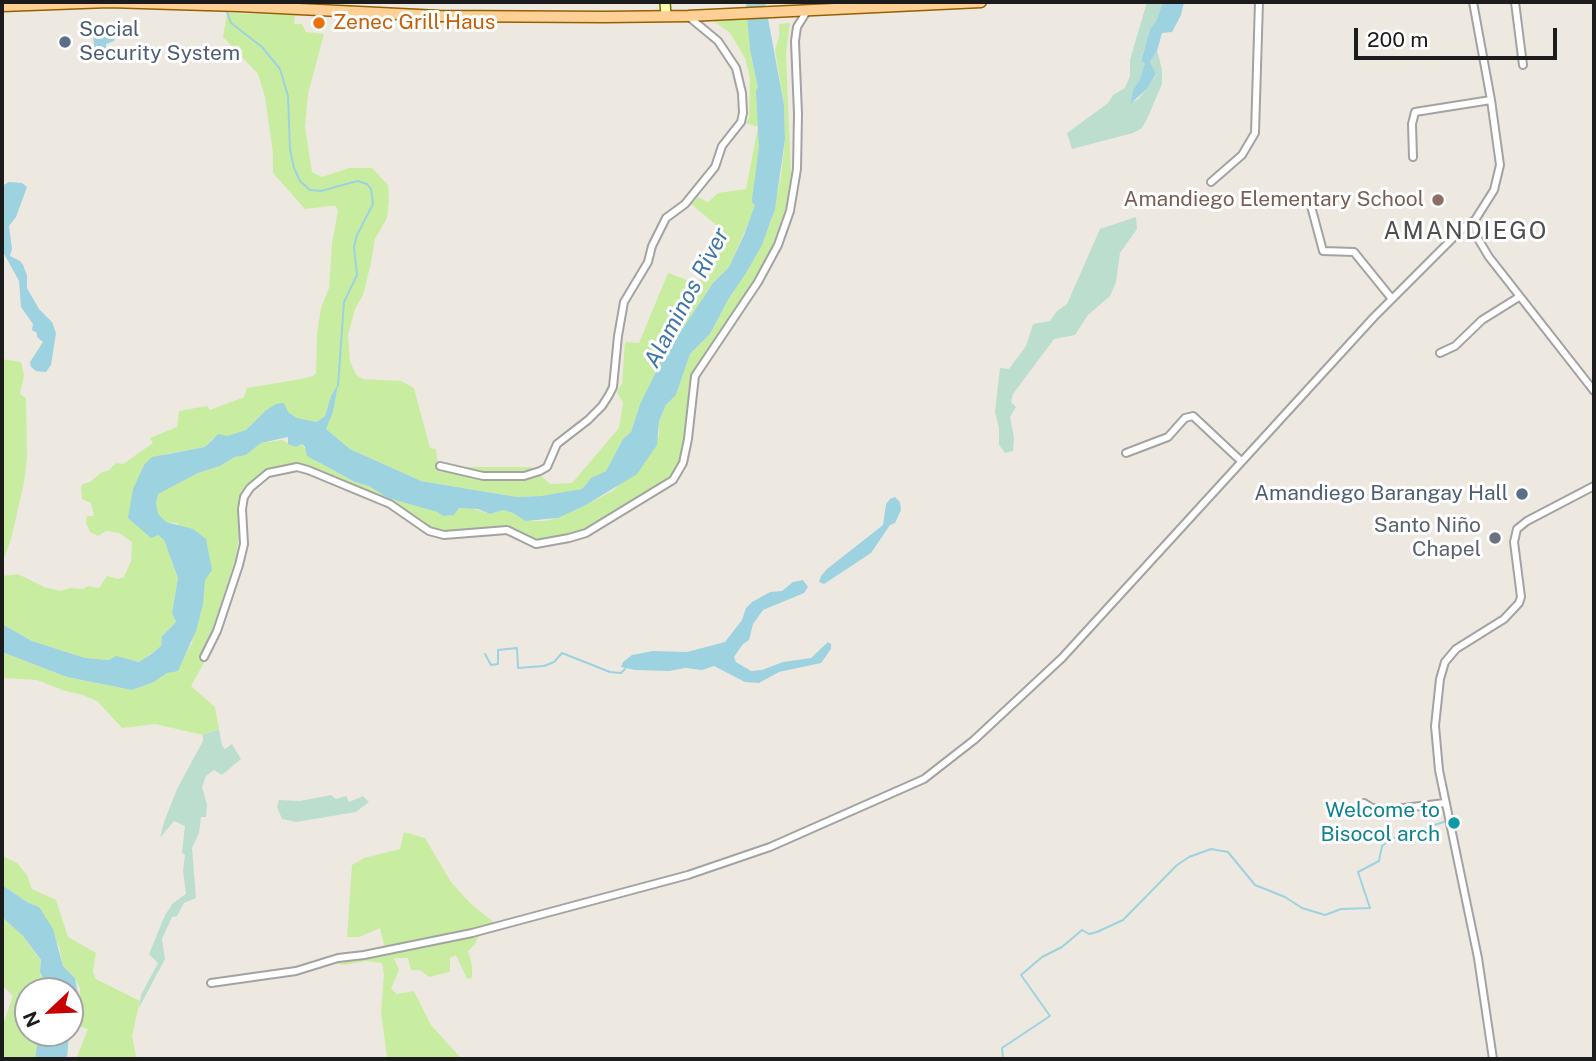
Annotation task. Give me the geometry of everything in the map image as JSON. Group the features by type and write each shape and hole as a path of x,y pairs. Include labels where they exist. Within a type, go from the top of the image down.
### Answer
{"main road":[{"path":"2,5 109,2 439,16 688,16 981,2"}],"street":[{"path":"665,2 666,16"},
{"path":"1211,182 1242,155 1255,133 1259,2"},
{"path":"211,983 296,971 338,958 472,933 688,874 770,847 923,779 974,740 1062,658 1392,299 1463,228 1475,220 1494,190 1500,165 1473,2"},
{"path":"1515,2 1523,65"},
{"path":"204,657 217,631 239,565 244,544 244,497 250,488 268,473 297,467 308,470 390,504 429,531 444,535 507,530 536,544 586,533 673,480 682,463 688,439 695,376 758,282 778,245 790,211 797,169 795,41 797,27 807,11"},
{"path":"440,466 483,476 524,475 540,471 547,467 557,444 588,420 609,395 613,387 624,302 648,262 652,246 666,218 685,204 715,167 722,146 741,122 743,113 743,93 736,68 718,41 688,16"},
{"path":"1413,157 1412,124 1415,112 1491,100"},
{"path":"1311,206 1323,251 1354,251 1392,299"},
{"path":"1475,220 1475,231 1482,247 1594,391"},
{"path":"1440,353 1455,346 1482,320 1519,297"},
{"path":"1126,453 1168,437 1185,418 1192,416 1241,461"},
{"path":"1493,1059 1478,958 1439,770 1435,726 1442,668 1456,649 1497,625 1516,608 1521,597 1514,542 1517,529 1527,521 1594,486"},
{"path":"1364,803 1387,810 1445,803"}],"green space":[{"path":"1147,2 1163,2 1150,29 1141,60 1145,63 1130,103 1138,99 1156,75 1150,62 1157,51 1162,69 1162,84 1147,119 1142,128 1133,133 1072,149 1067,133 1125,88"},
{"path":"227,13 295,15 294,24 302,24 306,32 324,34 308,94 305,127 312,172 322,177 349,168 372,168 388,185 387,218 375,239 363,295 355,309 348,335 350,361 356,375 363,379 401,381 414,388 430,448 436,449 438,467 531,467 550,484 572,483 619,428 623,403 617,392 622,383 625,342 639,343 668,273 698,284 721,229 691,204 698,197 708,202 718,193 746,189 758,127 746,123 749,117 750,78 745,58 730,33 711,19 749,18 750,50 767,131 763,176 752,215 729,267 713,283 663,358 640,404 631,432 623,439 606,471 591,478 582,489 554,495 517,497 421,481 350,449 326,429 333,412 337,386 325,416 317,422 297,418 288,412 265,411 246,430 213,438 205,447 165,454 144,465 139,477 158,535 164,540 178,578 172,613 176,622 162,636 161,646 140,662 116,657 109,660 85,658 32,641 2,624 2,576 18,574 44,587 60,591 88,586 99,588 107,576 118,579 124,577 131,561 132,542 119,533 106,531 98,536 90,532 86,523 87,516 94,516 91,503 82,499 83,484 108,471 116,463 123,464 153,443 150,438 177,427 179,411 207,406 210,410 244,397 247,388 301,379 316,373 317,333 321,308 329,288 332,243 338,210 335,206 305,209 273,173 265,97 258,74 223,37"},
{"path":"790,23 786,53 791,175 786,206 773,245 756,278 699,365 681,463 672,478 590,529 574,535 539,541 508,528 441,532 428,527 399,506 290,466 254,482 240,514 235,560 212,632 210,652 191,686 215,707 219,729 203,735 155,724 122,728 97,701 83,695 37,680 2,678 2,652 67,677 132,690 154,682 180,664 192,643 205,580 177,523 166,522 157,514 158,493 235,457 246,455 261,443 282,440 296,447 301,444 316,461 355,482 369,486 388,498 443,516 453,515 459,508 471,508 490,514 503,510 525,521 544,521 558,518 614,490 659,436 659,421 666,405 676,395 690,354 710,334 754,259 771,222 781,176 785,139 784,105 775,50 779,24"},
{"path":"1136,217 1137,229 1120,253 1116,282 1110,296 1088,315 1075,335 1054,339 1013,394 1011,402 1016,407 1010,417 1014,437 1013,451 1005,453 999,445 995,412 1000,368 1009,369 1026,346 1033,324 1050,321 1057,311 1067,304 1100,229"},
{"path":"2,359 21,362 24,375 20,394 26,398 27,458 11,539 2,564"},
{"path":"219,729 222,746 225,749 232,744 241,759 222,775 214,770 206,776 202,787 207,805 206,817 201,817 199,833 192,848 196,898 184,903 177,916 172,917 162,939 165,959 139,1008 141,995 158,963 149,954 165,915 173,903 186,894 183,870 185,855 182,853 185,826 174,821 160,838 164,822 177,789 203,741 203,735"},
{"path":"331,795 336,799 346,796 349,802 363,796 369,802 356,812 296,822 282,819 277,807 279,800 300,801"},
{"path":"404,832 425,838 451,882 471,904 496,924 385,948 380,928 359,937 347,937 352,865 364,858 400,849"},
{"path":"2,856 17,863 27,875 32,889 56,900 68,937 96,953 93,972 96,979 140,1001 132,1036 139,1059 76,1059 81,1047 84,1047 88,1029 84,1028 84,977 74,977 63,966 59,946 39,907 2,885"},
{"path":"2,917 23,936 41,961 42,977 14,977 14,1047 37,1047 35,1059 2,1059 2,1027 13,996 2,985"},
{"path":"479,935 468,951 472,978 467,979 456,955 450,958 450,972 429,977 420,970 411,970 408,958 394,958 399,970 391,989 397,994 414,991 431,1025 461,1058 387,1057 381,1012 384,974 382,963 366,961 344,965 333,963 335,960 392,954"}],"water":[{"path":"746,2 765,2 784,105 785,139 775,209 762,245 746,273 710,334 690,354 676,395 666,405 659,421 657,445 637,474 586,505 558,518 525,521 503,510 490,514 478,509 459,508 454,515 443,516 388,498 369,486 355,482 307,456 302,444 296,447 288,444 288,437 261,443 246,455 198,473 158,494 158,514 166,522 193,529 206,539 212,570 205,580 203,604 196,631 178,671 167,673 154,682 132,690 67,677 2,652 2,624 32,641 85,658 109,660 116,656 139,662 150,655 161,646 162,636 176,622 172,613 178,578 164,540 158,535 151,538 128,518 133,489 144,465 152,457 205,447 218,434 227,436 246,430 276,404 284,403 288,412 297,418 317,422 325,416 338,384 333,412 326,429 350,449 421,481 517,497 541,496 582,489 591,478 606,471 623,439 631,432 640,404 663,358 713,283 729,267 759,194 767,131 750,50"},
{"path":"1163,2 1184,2 1181,15 1172,32 1162,33 1157,51 1150,62 1156,74 1147,89 1130,104 1145,63 1141,61 1150,29"},
{"path":"106,30 112,31 114,41 106,44 106,54 99,60 95,55 93,35"},
{"path":"9,182 22,183 27,187 16,217 9,226 12,249 10,256 23,265 27,275 27,288 39,309 52,322 56,333 51,365 46,372 36,371 31,367 30,362 43,342 32,330 33,324 21,307 19,281 2,250 2,186"},
{"path":"895,497 900,502 901,510 895,523 890,525 871,553 824,584 819,582 827,569 883,525 886,504"},
{"path":"803,580 808,587 804,593 763,610 753,624 749,640 734,657 736,662 751,671 762,670 783,662 811,658 828,642 831,649 821,663 779,672 759,683 745,682 714,666 702,670 685,668 669,671 621,667 632,655 653,651 687,652 725,642 752,602 770,592 782,591 793,582"},
{"path":"2,885 39,907 53,929 63,966 74,977 42,977 41,960 23,936 2,917"},
{"path":"37,1047 68,1047 67,1059 35,1059"}],"waterway":[{"path":"226,9 231,23 262,47 280,69 288,96 290,149 300,181 310,190 321,191 357,181 367,184 371,189 373,204 357,235 354,247 357,275 344,302 338,386"},
{"name":"Alaminos River","path":"758,200 765,147 762,92"},
{"path":"485,654 491,665 498,664 498,650 517,648 518,668 544,666 554,662 562,653 610,672 621,673 625,669"},
{"path":"1003,1059 1002,1048 1050,1016 1021,975 1082,930 1089,934 1123,920 1177,865 1189,857 1211,849 1228,852 1255,885 1285,897 1302,908 1325,915 1341,909 1370,908 1358,872 1379,861 1382,846 1391,839 1453,819"}],"place":[{"name":"Zenec Grill Haus","path":"319,23"},
{"name":"Social Security System","path":"65,42"},
{"name":"Amandiego Elementary School","path":"1438,200"},
{"name":"Amandiego Barangay Hall","path":"1522,494"},
{"name":"Santo Niño Chapel","path":"1495,538"},
{"name":"Welcome to Bisocol arch","path":"1454,823"}],"district":[{"name":"AMANDIEGO","path":"1466,232"}]}
